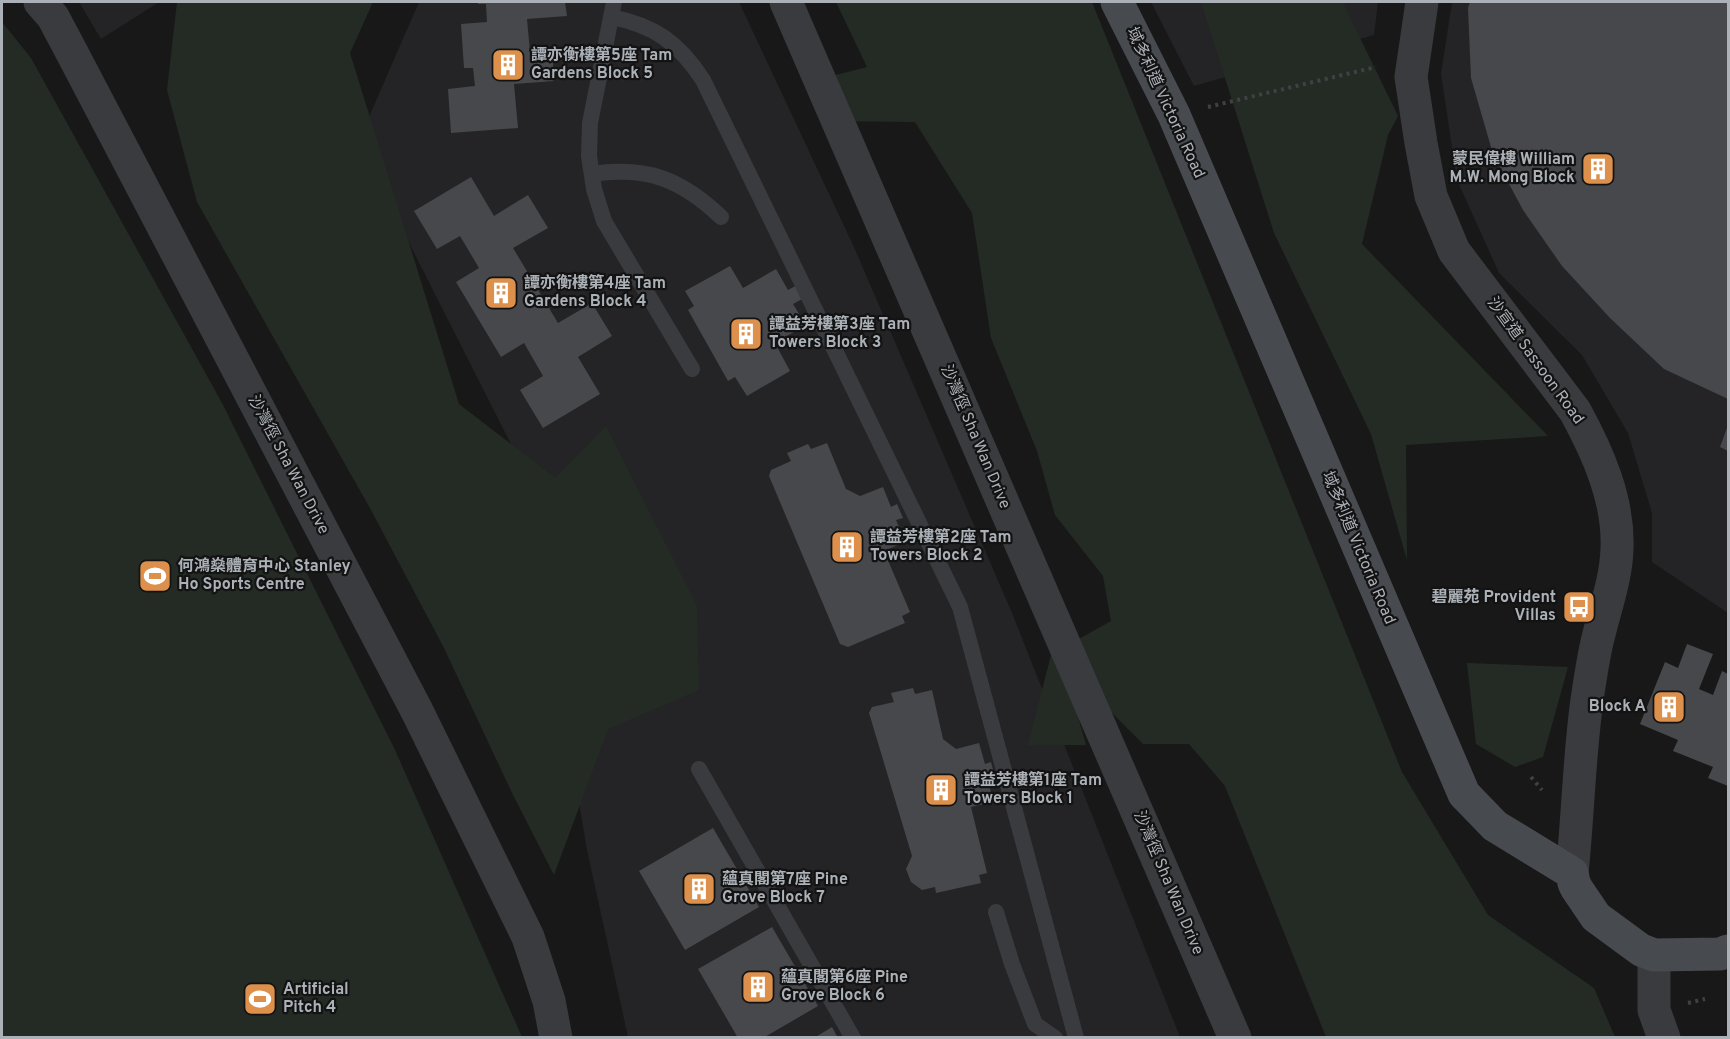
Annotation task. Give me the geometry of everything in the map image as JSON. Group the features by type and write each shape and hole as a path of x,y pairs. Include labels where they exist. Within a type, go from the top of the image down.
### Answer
{"main road":[{"name":"域多利道 Victoria Road","path":"1117,2 1174,115 1464,794 1495,826 1572,873"},
{"path":"1572,873 1577,889 1596,917 1641,950 1654,956 1720,954 1728,951"}],"street":[{"name":"沙灣徑 Sha Wan Drive","path":"40,2 53,17 417,711 528,937 549,1001 556,1038"},
{"name":"沙灣徑 Sha Wan Drive","path":"786,2 1235,1038"},
{"name":"沙宣道 Sassoon Road","path":"1422,2 1411,77 1431,196 1454,251 1575,411 1591,440 1602,468 1616,526 1617,549 1614,574 1593,660 1582,733 1572,873"},
{"path":"1654,956 1654,1010 1664,1038"}],"lane":[{"path":"692,369 604,221 594,189 589,156 590,123 612,9 630,21 648,27 665,37 680,49 703,80 960,608 1076,1038"},
{"path":"592,174 615,170 639,172 662,178 684,187 721,217"},
{"path":"699,769 853,1038"},
{"path":"996,912 1012,964 1035,1024 1055,1038"}],"path":[{"path":"1209,106 1379,66"}],"shaded area":[{"path":"79,2 159,2 101,39"},
{"path":"177,2 373,2 350,53 459,404 555,478 606,426 697,606 699,690 608,729 554,875 513,795 444,648 371,510 197,202 167,90"},
{"path":"419,2 739,2 853,245 1012,613 1180,1037 628,1037 587,850 522,466 358,142"},
{"path":"836,2 1092,2 1402,772 1488,915 1594,988 1615,1037 1326,1037 1225,786 1189,744 1143,744 1109,710 1079,639 1111,621 1103,576 1055,515 1037,451 991,338 972,213 915,122 823,121 804,83 867,67"},
{"path":"1151,2 1378,2 1374,35 1194,86"},
{"path":"1201,2 1346,2 1344,5 1398,116 1388,135 1362,244 1548,436 1406,445 1407,560 1371,434 1274,233"},
{"path":"1452,2 1728,2 1728,613 1652,562 1652,513 1628,433 1582,355 1499,273 1457,180 1441,74"},
{"name":"何鴻燊體育中心 Stanley Ho Sports Centre","path":"2,22 31,58 222,403 395,750 522,1037 2,1037"},
{"path":"1059,651 1086,745 1028,745 1051,655"},
{"path":"1467,663 1568,667 1543,757 1515,767 1476,744"}],"building":[{"name":"譚亦衡樓第5座 Tam Gardens Block 5","path":"478,2 565,2 567,16 527,19 531,63 553,62 554,81 514,84 518,128 451,133 448,89 475,86 473,68 464,68 461,24 487,22 486,4 478,4"},
{"path":"1470,2 1728,2 1728,399 1664,369 1610,318 1562,266 1523,210 1493,154 1471,78 1468,8"},
{"name":"譚亦衡樓第4座 Tam Gardens Block 4","path":"471,177 494,216 528,195 548,228 513,248 558,323 592,303 612,336 578,357 600,394 543,428 520,390 543,376 524,343 501,357 456,282 479,268 460,236 437,249 414,211"},
{"name":"譚益芳樓第3座 Tam Towers Block 3","path":"730,266 743,288 776,269 788,290 799,284 806,297 793,304 806,325 775,343 790,371 747,396 735,377 728,381 688,310 694,306 685,291"},
{"path":"1728,425 1728,451 1720,447"},
{"name":"譚益芳樓第2座 Tam Towers Block 2","path":"827,443 846,489 860,496 883,487 891,507 897,504 903,518 896,520 905,542 884,551 910,612 902,616 905,623 848,647 840,644 769,476 771,470 791,461 787,453 808,444 811,449"},
{"path":"1687,644 1713,654 1699,689 1713,695 1722,671 1728,674 1728,786 1708,778 1713,767 1673,751 1678,740 1640,724 1665,662 1678,668"},
{"name":"譚益芳樓第1座 Tam Towers Block 1","path":"913,688 915,694 932,690 943,739 956,749 979,743 985,764 991,762 995,777 988,779 993,802 971,807 987,873 979,875 981,883 936,893 935,887 922,890 911,882 906,869 912,856 869,713 872,707 894,702 891,693"},
{"name":"蘊真閣第7座 Pine Grove Block 7","path":"713,828 759,907 685,950 639,871"},
{"name":"蘊真閣第6座 Pine Grove Block 6","path":"772,927 818,1006 763,1038 738,1038 698,969"},
{"path":"832,1027 838,1038 814,1038"}],"place":[{"name":"譚亦衡樓第5座 Tam Gardens Block 5","path":"508,65"},
{"name":"蒙民偉樓 William M.W. Mong Block","path":"1598,169"},
{"name":"譚亦衡樓第4座 Tam Gardens Block 4","path":"501,293"},
{"name":"譚益芳樓第3座 Tam Towers Block 3","path":"746,334"},
{"name":"譚益芳樓第2座 Tam Towers Block 2","path":"847,547"},
{"name":"何鴻燊體育中心 Stanley Ho Sports Centre","path":"155,576"},
{"name":"碧麗苑 Provident Villas","path":"1579,607"},
{"name":"Block A","path":"1669,707"},
{"name":"譚益芳樓第1座 Tam Towers Block 1","path":"941,790"},
{"name":"蘊真閣第7座 Pine Grove Block 7","path":"699,889"},
{"name":"蘊真閣第6座 Pine Grove Block 6","path":"758,987"},
{"name":"Artificial Pitch 4","path":"260,999"}]}
